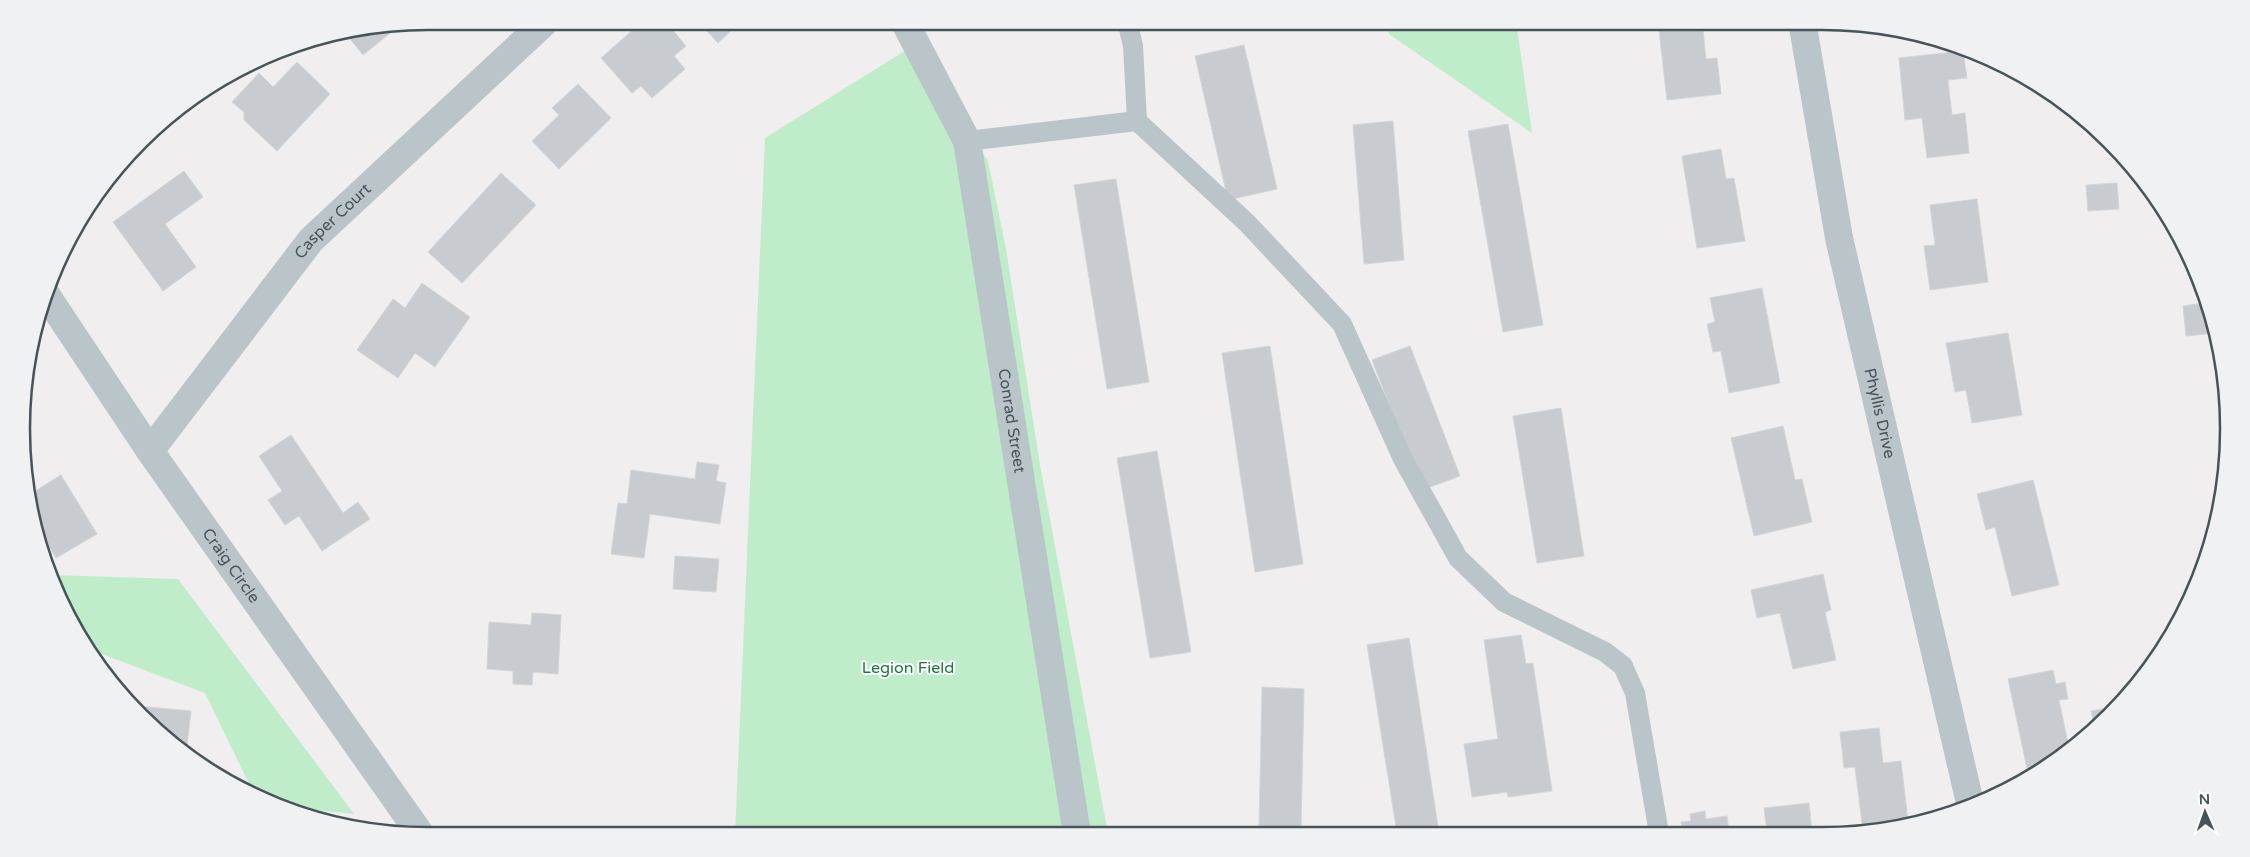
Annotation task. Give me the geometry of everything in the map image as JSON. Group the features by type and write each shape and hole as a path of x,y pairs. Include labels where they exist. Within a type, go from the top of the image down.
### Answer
{"street":[{"name":"Casper Court","path":"150,451 311,240 536,30"},
{"name":"Conrad Street","path":"909,30 967,141 1076,827"},
{"name":"Phyllis Drive","path":"1804,30 1839,238 1969,799"},
{"name":"Craig Circle","path":"51,301 150,451 415,827"}],"lane":[{"path":"1129,30 1133,46 1137,121 1247,223 1342,324 1403,459 1458,558 1504,602 1605,652 1623,666 1635,693 1658,827"},
{"path":"967,141 1137,121"}],"green space":[{"path":"1389,30 1517,30 1532,133 1389,34"},
{"name":"Legion Field","path":"911,47 988,161 1006,249 1040,465 1107,827 735,827 765,138"},
{"path":"58,575 178,579 354,814 314,810 300,806 250,785 205,693 99,653 83,628"}],"building":[{"path":"633,30 673,30 686,46 674,56 685,69 652,98 641,86 632,93 601,58"},
{"path":"706,30 732,30 718,43"},
{"path":"1659,30 1703,30 1706,59 1717,58 1721,94 1667,100"},
{"path":"392,32 363,55 350,38"},
{"path":"1244,45 1277,189 1228,200 1195,56"},
{"path":"1953,52 1964,56 1967,78 1948,80 1952,115 1965,113 1969,153 1927,158 1922,118 1905,120 1899,58"},
{"path":"297,62 330,94 277,151 244,120 244,112 232,102 259,73 273,87"},
{"path":"578,84 611,118 559,169 532,141 559,115 552,108"},
{"path":"1393,121 1404,260 1364,264 1353,125"},
{"path":"1508,124 1543,325 1503,332 1468,131"},
{"path":"1721,149 1726,179 1734,178 1745,241 1697,248 1682,156"},
{"path":"184,171 203,197 165,224 196,267 163,291 113,222"},
{"path":"501,173 536,205 462,283 428,252"},
{"path":"1116,179 1149,382 1107,389 1074,185"},
{"path":"2117,183 2119,209 2088,211 2086,185"},
{"path":"1977,199 1988,282 1930,290 1924,246 1935,245 1930,205"},
{"path":"422,283 470,317 435,367 415,353 398,378 357,350 393,299 405,308"},
{"path":"1762,288 1780,383 1729,393 1721,351 1713,352 1707,324 1715,322 1710,298"},
{"path":"2200,304 2208,334 2186,336 2183,306"},
{"path":"2008,333 2022,415 1972,423 1966,390 1955,392 1946,343"},
{"path":"1270,346 1303,564 1255,572 1222,353"},
{"path":"1410,346 1460,476 1422,490 1372,360"},
{"path":"1561,408 1584,556 1537,563 1513,416"},
{"path":"1783,426 1795,480 1802,479 1812,522 1754,536 1731,438"},
{"path":"291,435 343,513 358,502 370,519 322,551 299,516 285,525 268,500 282,491 259,456"},
{"path":"1157,451 1191,652 1150,658 1117,458"},
{"path":"697,462 719,465 716,481 726,483 720,524 650,514 644,558 611,554 618,503 627,504 631,470 695,479"},
{"path":"61,475 97,534 56,558 47,543 35,491"},
{"path":"2033,480 2059,585 2012,596 1995,527 1986,530 1977,494"},
{"path":"675,556 719,559 716,592 673,589"},
{"path":"1823,574 1831,610 1825,612 1836,660 1793,669 1780,613 1757,618 1751,590"},
{"path":"532,613 561,615 558,674 533,672 532,685 513,684 513,671 487,669 489,622 531,625"},
{"path":"1521,635 1526,664 1533,663 1552,791 1508,797 1507,792 1472,797 1464,744 1498,739 1484,640"},
{"path":"1409,638 1438,827 1396,827 1367,645"},
{"path":"2053,670 2056,684 2065,682 2068,699 2059,700 2068,742 2027,770 2008,679"},
{"path":"1262,687 1304,689 1301,827 1259,827"},
{"path":"144,707 191,711 187,746"},
{"path":"2104,709 2093,720 2091,711"},
{"path":"1879,728 1883,763 1901,761 1907,817 1862,825 1855,767 1844,768 1840,732"},
{"path":"1809,803 1811,827 1766,827 1764,808"},
{"path":"1705,811 1706,819 1727,816 1728,827 1682,827 1681,822 1691,821 1690,814"}]}
